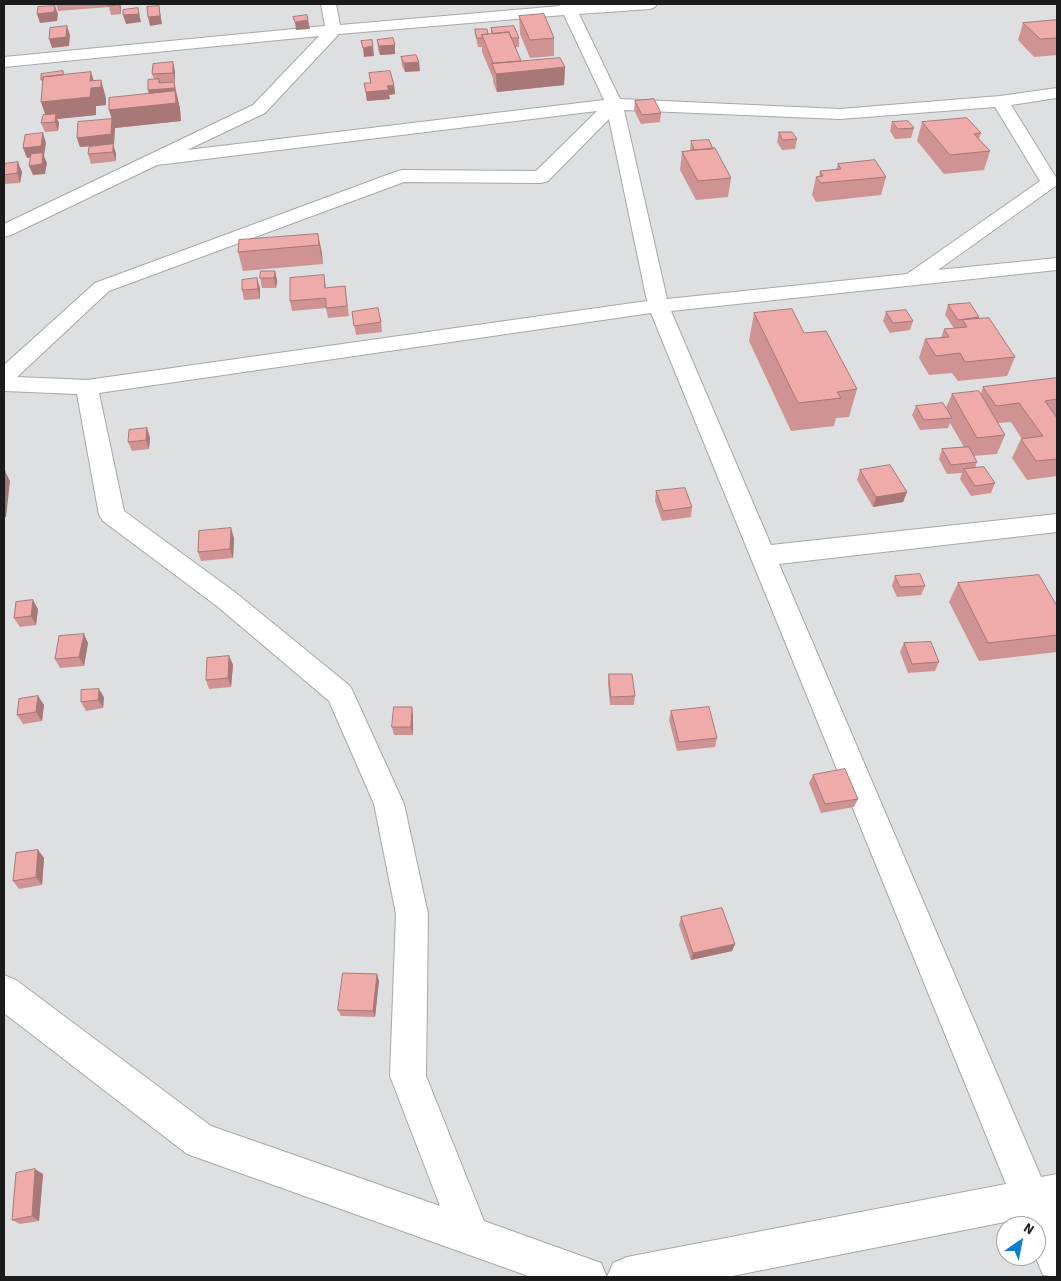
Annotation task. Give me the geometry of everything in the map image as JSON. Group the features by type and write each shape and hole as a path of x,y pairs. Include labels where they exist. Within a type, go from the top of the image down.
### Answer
{"street":[{"path":"329,4 333,31"},
{"path":"4,62 567,7 650,4"},
{"path":"567,7 614,104 658,306 762,556 1044,1196 1057,1261"},
{"path":"4,231 259,109 333,31"},
{"path":"151,160 614,104 840,114 1000,101 1057,93"},
{"path":"912,279 1054,183 1000,101"},
{"path":"4,377 102,287 402,176 541,177 614,104"},
{"path":"4,384 87,387 658,306 1057,264"},
{"path":"87,387 112,515 227,600 340,694 389,804 412,914 408,1076 471,1237"},
{"path":"762,556 1057,523"},
{"path":"4,992 200,1141 587,1277"},
{"path":"627,1277 1044,1196"}],"building":[{"path":"55,6 54,12 37,14 38,7"},
{"path":"159,6 160,16 148,17 147,7"},
{"path":"138,8 139,14 123,15 123,10"},
{"path":"544,14 554,38 530,40 519,16"},
{"path":"307,15 308,20 295,22 293,17"},
{"path":"1057,20 1057,38 1040,39 1023,23"},
{"path":"67,26 66,37 49,39 50,28"},
{"path":"514,26 519,38 511,38 509,32 493,34 491,28"},
{"path":"475,29 487,29 488,34 482,35 482,38 477,38"},
{"path":"509,32 521,61 493,63 482,35"},
{"path":"393,38 395,45 379,46 377,40"},
{"path":"372,40 373,46 363,48 361,41"},
{"path":"416,55 419,62 404,63 401,57"},
{"path":"560,58 565,67 496,74 492,64"},
{"path":"173,62 173,73 152,74 153,64"},
{"path":"63,71 63,75 43,77 43,80 41,80 41,74"},
{"path":"390,71 394,85 387,86 389,90 366,92 364,83 371,83 369,73"},
{"path":"91,72 90,81 101,80 101,87 91,88 90,97 41,102 43,77"},
{"path":"159,79 159,83 174,82 175,88 148,90 148,80"},
{"path":"175,91 176,103 109,110 109,98"},
{"path":"654,99 661,113 642,115 635,101"},
{"path":"56,114 55,122 41,123 43,115"},
{"path":"967,118 981,133 974,134 990,151 950,155 922,122"},
{"path":"112,119 111,134 77,138 78,122"},
{"path":"908,121 914,128 898,129 892,122"},
{"path":"779,132 792,132 797,139 783,140"},
{"path":"43,133 41,146 23,148 25,135"},
{"path":"709,140 713,149 694,150 691,141"},
{"path":"113,144 113,152 88,154 89,147"},
{"path":"715,148 731,178 698,181 682,152"},
{"path":"43,153 42,164 29,166 31,154"},
{"path":"875,160 886,177 821,183 816,177 823,176 820,171 841,169 838,164"},
{"path":"18,162 17,173 4,175 4,164"},
{"path":"318,234 319,245 238,252 239,240"},
{"path":"261,271 275,271 274,278 260,278"},
{"path":"324,275 325,288 345,286 347,306 326,308 326,298 290,301 290,278"},
{"path":"257,278 258,289 242,290 242,280"},
{"path":"970,303 979,317 958,320 948,305"},
{"path":"378,308 381,322 354,326 352,312"},
{"path":"792,309 804,333 826,331 857,389 837,392 841,398 798,403 754,313"},
{"path":"906,310 913,321 893,323 886,312"},
{"path":"989,318 1015,357 965,362 960,353 936,356 925,339 949,337 944,329 967,327 963,320"},
{"path":"1057,378 1057,399 1045,401 1057,418 1057,459 1036,461 1021,439 1043,436 1019,403 996,406 983,387"},
{"path":"979,391 1005,435 977,438 952,394"},
{"path":"943,403 952,418 924,420 916,406"},
{"path":"147,428 146,440 128,442 129,430"},
{"path":"969,447 977,462 951,465 942,449"},
{"path":"890,465 907,492 876,497 860,470"},
{"path":"984,467 995,483 975,486 964,469"},
{"path":"685,488 692,507 663,511 656,491"},
{"path":"231,528 230,549 198,552 199,531"},
{"path":"920,574 925,586 900,587 895,576"},
{"path":"1039,575 1057,606 1057,635 988,643 958,583"},
{"path":"33,600 31,616 14,618 16,602"},
{"path":"84,634 79,657 55,659 59,636"},
{"path":"931,642 939,662 912,664 904,643"},
{"path":"229,656 228,678 206,680 207,658"},
{"path":"609,674 632,674 635,696 611,697"},
{"path":"99,689 98,700 81,702 81,690"},
{"path":"38,696 36,712 17,715 19,699"},
{"path":"394,707 412,707 411,727 392,727"},
{"path":"709,707 717,738 679,742 671,711"},
{"path":"845,769 858,799 825,804 813,775"},
{"path":"38,850 36,877 13,881 16,853"},
{"path":"722,908 735,944 693,953 681,917"},
{"path":"343,973 377,974 373,1011 338,1010"},
{"path":"35,1169 32,1216 12,1220 16,1173"}]}
